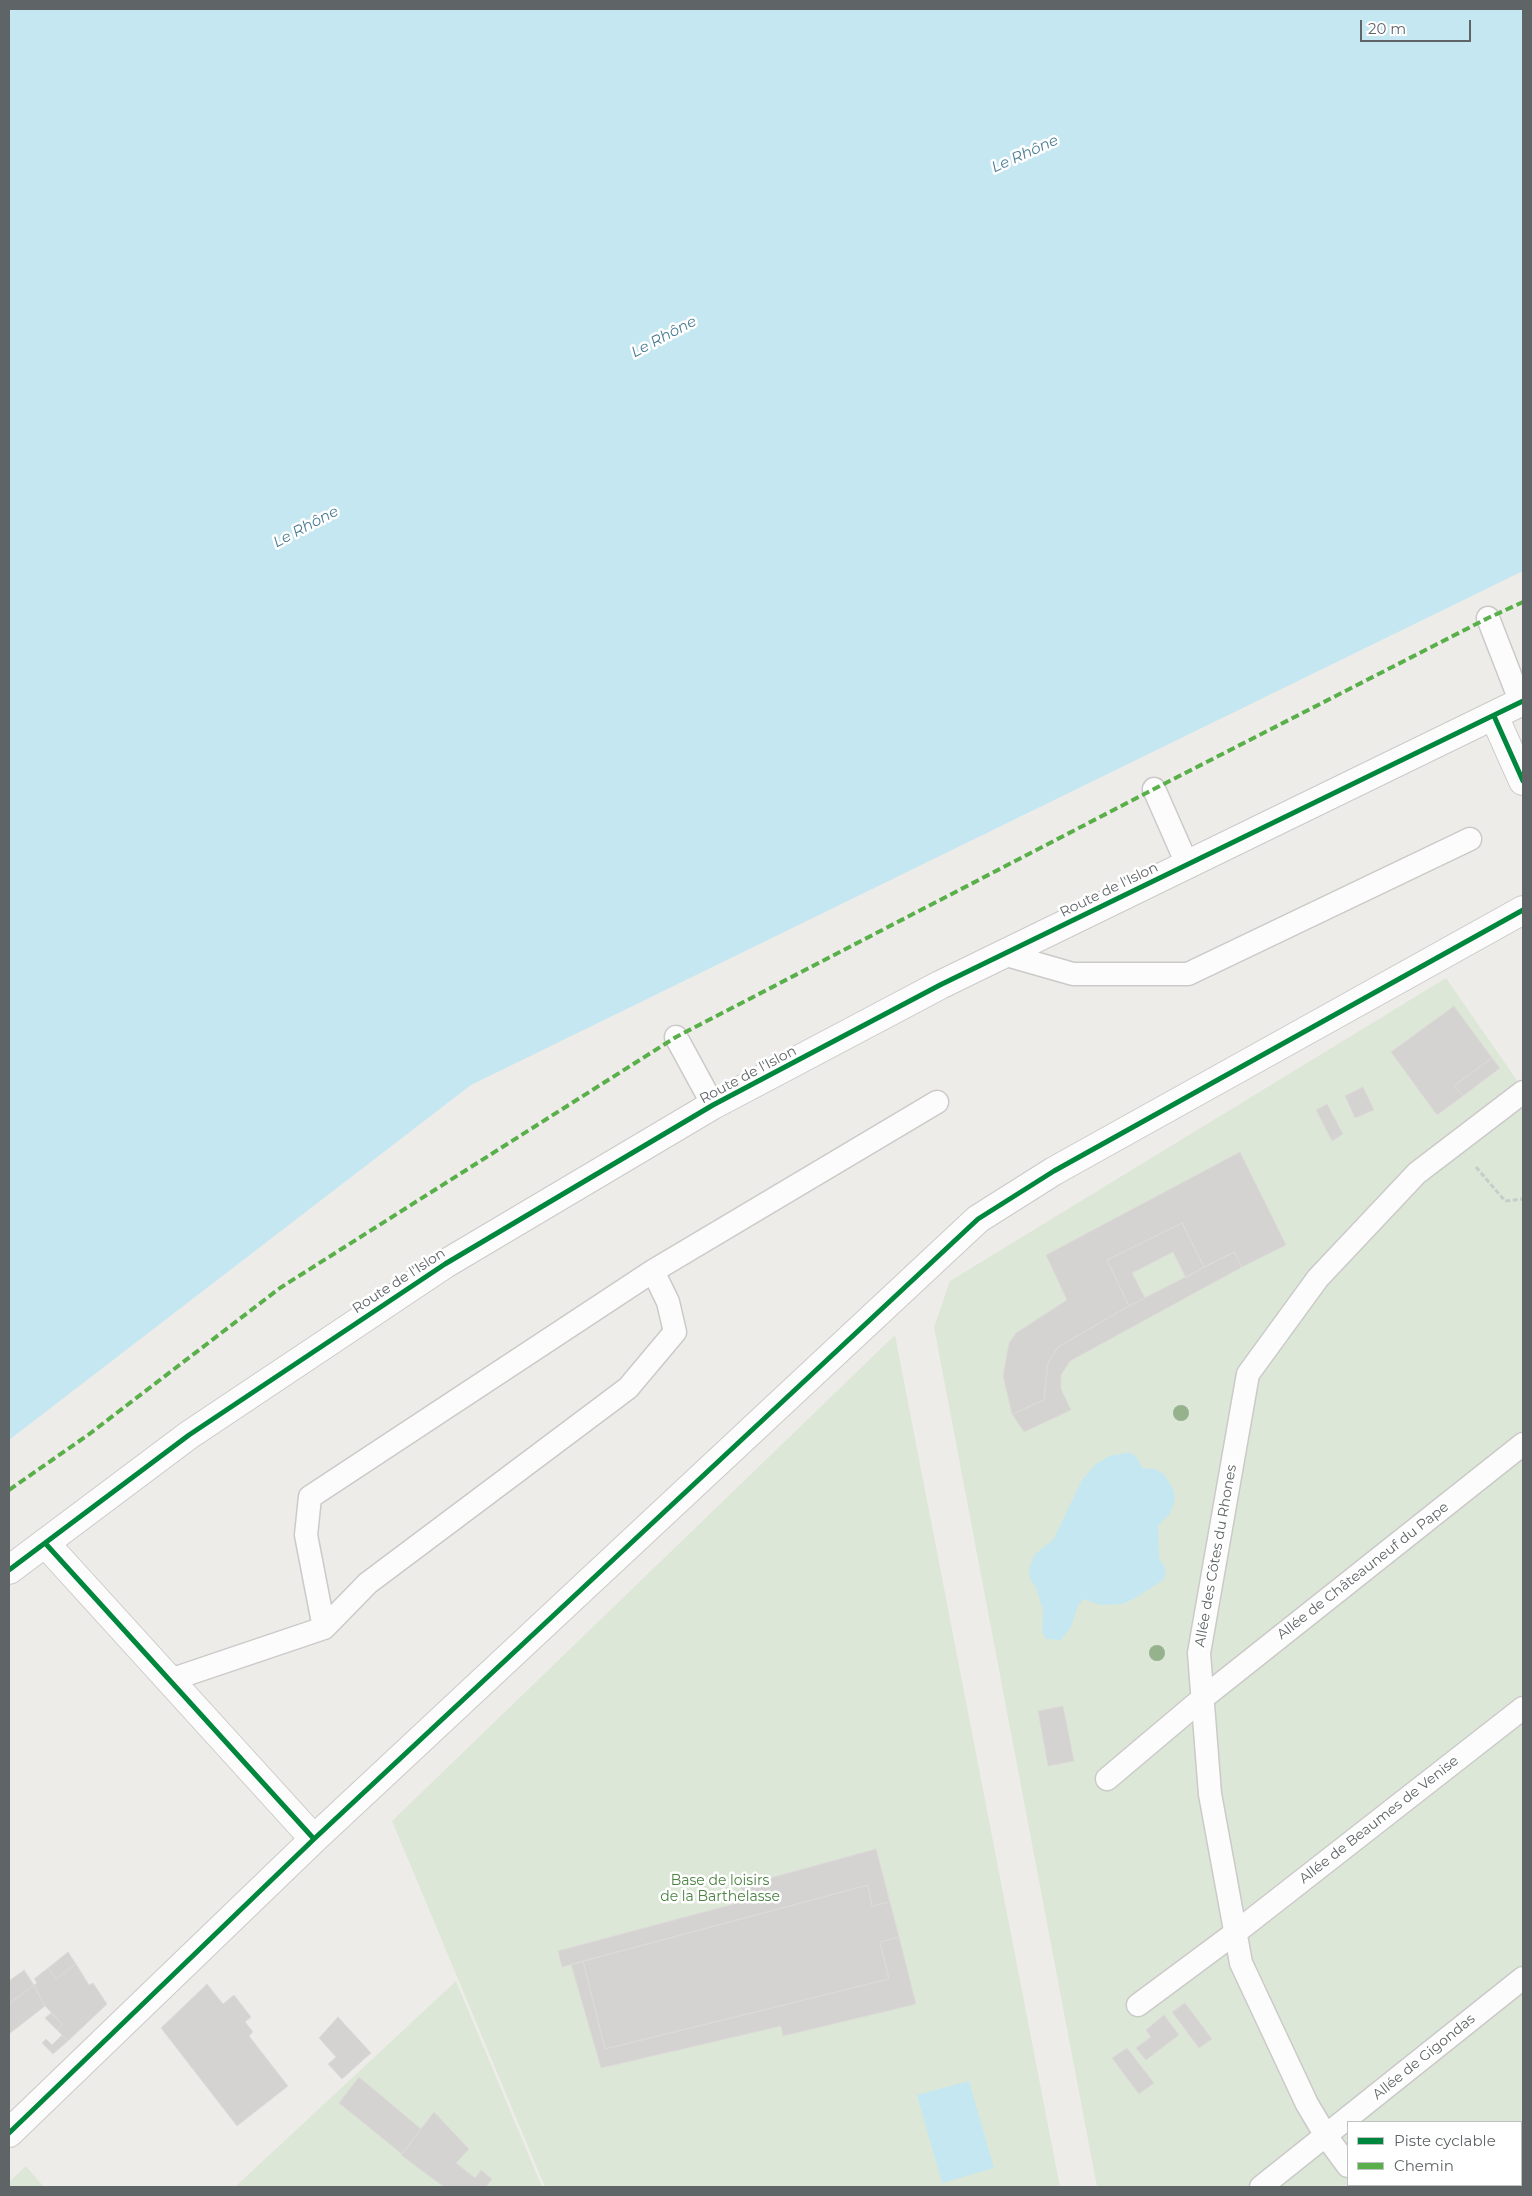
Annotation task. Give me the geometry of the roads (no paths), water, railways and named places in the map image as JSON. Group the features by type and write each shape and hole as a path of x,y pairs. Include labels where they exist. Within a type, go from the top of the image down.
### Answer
{"street":[{"name":"Route de l'Islon","path":"10,1567 46,1543 190,1435 445,1264 713,1105 1003,954 1522,702"},
{"path":"1494,716 1523,781"},
{"path":"9,2133 314,1839 978,1219 1054,1171 1520,912"},
{"path":"46,1543 314,1839"}],"lane":[{"path":"1488,618 1522,702"},
{"path":"1154,789 1187,864"},
{"path":"1003,954 1074,974 1188,974 1470,840"},
{"path":"676,1037 713,1105"},
{"name":"Allée des Côtes du Rhones","path":"1347,2165 1326,2136 1307,2104 1241,1963 1210,1794 1199,1653 1248,1374 1318,1278 1417,1172 1523,1092"},
{"path":"324,1628 306,1536 310,1496 653,1272 937,1102"},
{"path":"170,1680 324,1628 368,1583 628,1388 675,1332 668,1302 653,1272"},
{"name":"Allée de Châteauneuf du Pape","path":"1107,1779 1203,1698 1523,1444"},
{"name":"Allée de Beaumes de Venise","path":"1138,2005 1236,1933 1523,1708"},
{"name":"Allée de Gigondas","path":"1261,2187 1523,1978"}],"water":[{"name":"Le Rhône","path":"9,9 1523,9 1523,571 471,1085 9,1440"},
{"path":"1130,1452 1138,1459 1142,1468 1154,1469 1164,1474 1174,1491 1175,1499 1171,1512 1158,1526 1159,1559 1166,1573 1163,1580 1134,1599 1122,1604 1100,1605 1084,1599 1078,1605 1071,1627 1061,1640 1046,1639 1042,1632 1043,1610 1036,1588 1030,1579 1029,1568 1035,1554 1053,1540 1082,1480 1096,1464 1109,1456"},
{"path":"969,2081 994,2168 942,2183 917,2095"}],"park label":[{"name":"Base de loisirs de la Barthelasse","path":"720,1889"}]}
